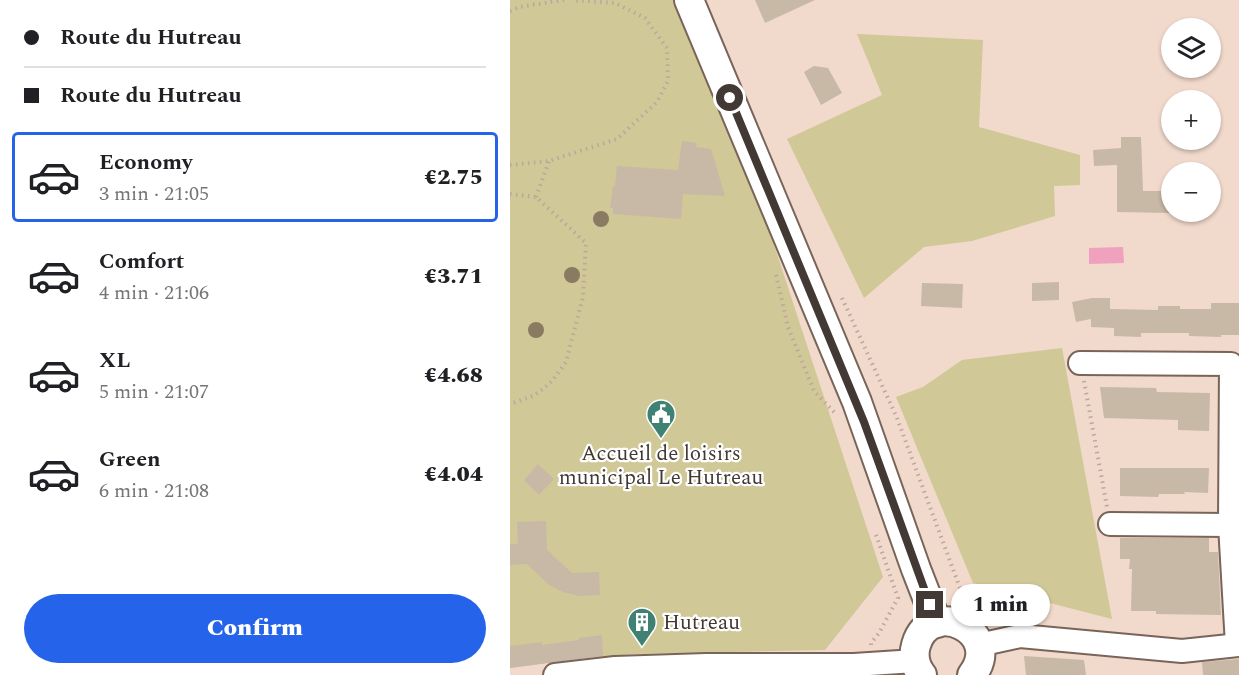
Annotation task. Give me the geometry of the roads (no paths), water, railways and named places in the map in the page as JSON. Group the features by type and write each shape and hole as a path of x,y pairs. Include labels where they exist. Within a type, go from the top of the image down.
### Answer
{"street":[{"path":"689,0 860,412 937,623"},
{"path":"979,645 1020,636 1182,651 1238,645 1230,525 1231,364 1080,363"},
{"path":"1110,524 1230,525"},
{"path":"555,675 615,668 872,664 919,668 914,651 916,642 928,627 948,621 967,628 979,645 978,664 972,675"}],"place":[{"name":"Accueil de loisirs municipal Le Hutreau","path":"661,440"},
{"name":"Hutreau","path":"642,648"}]}
